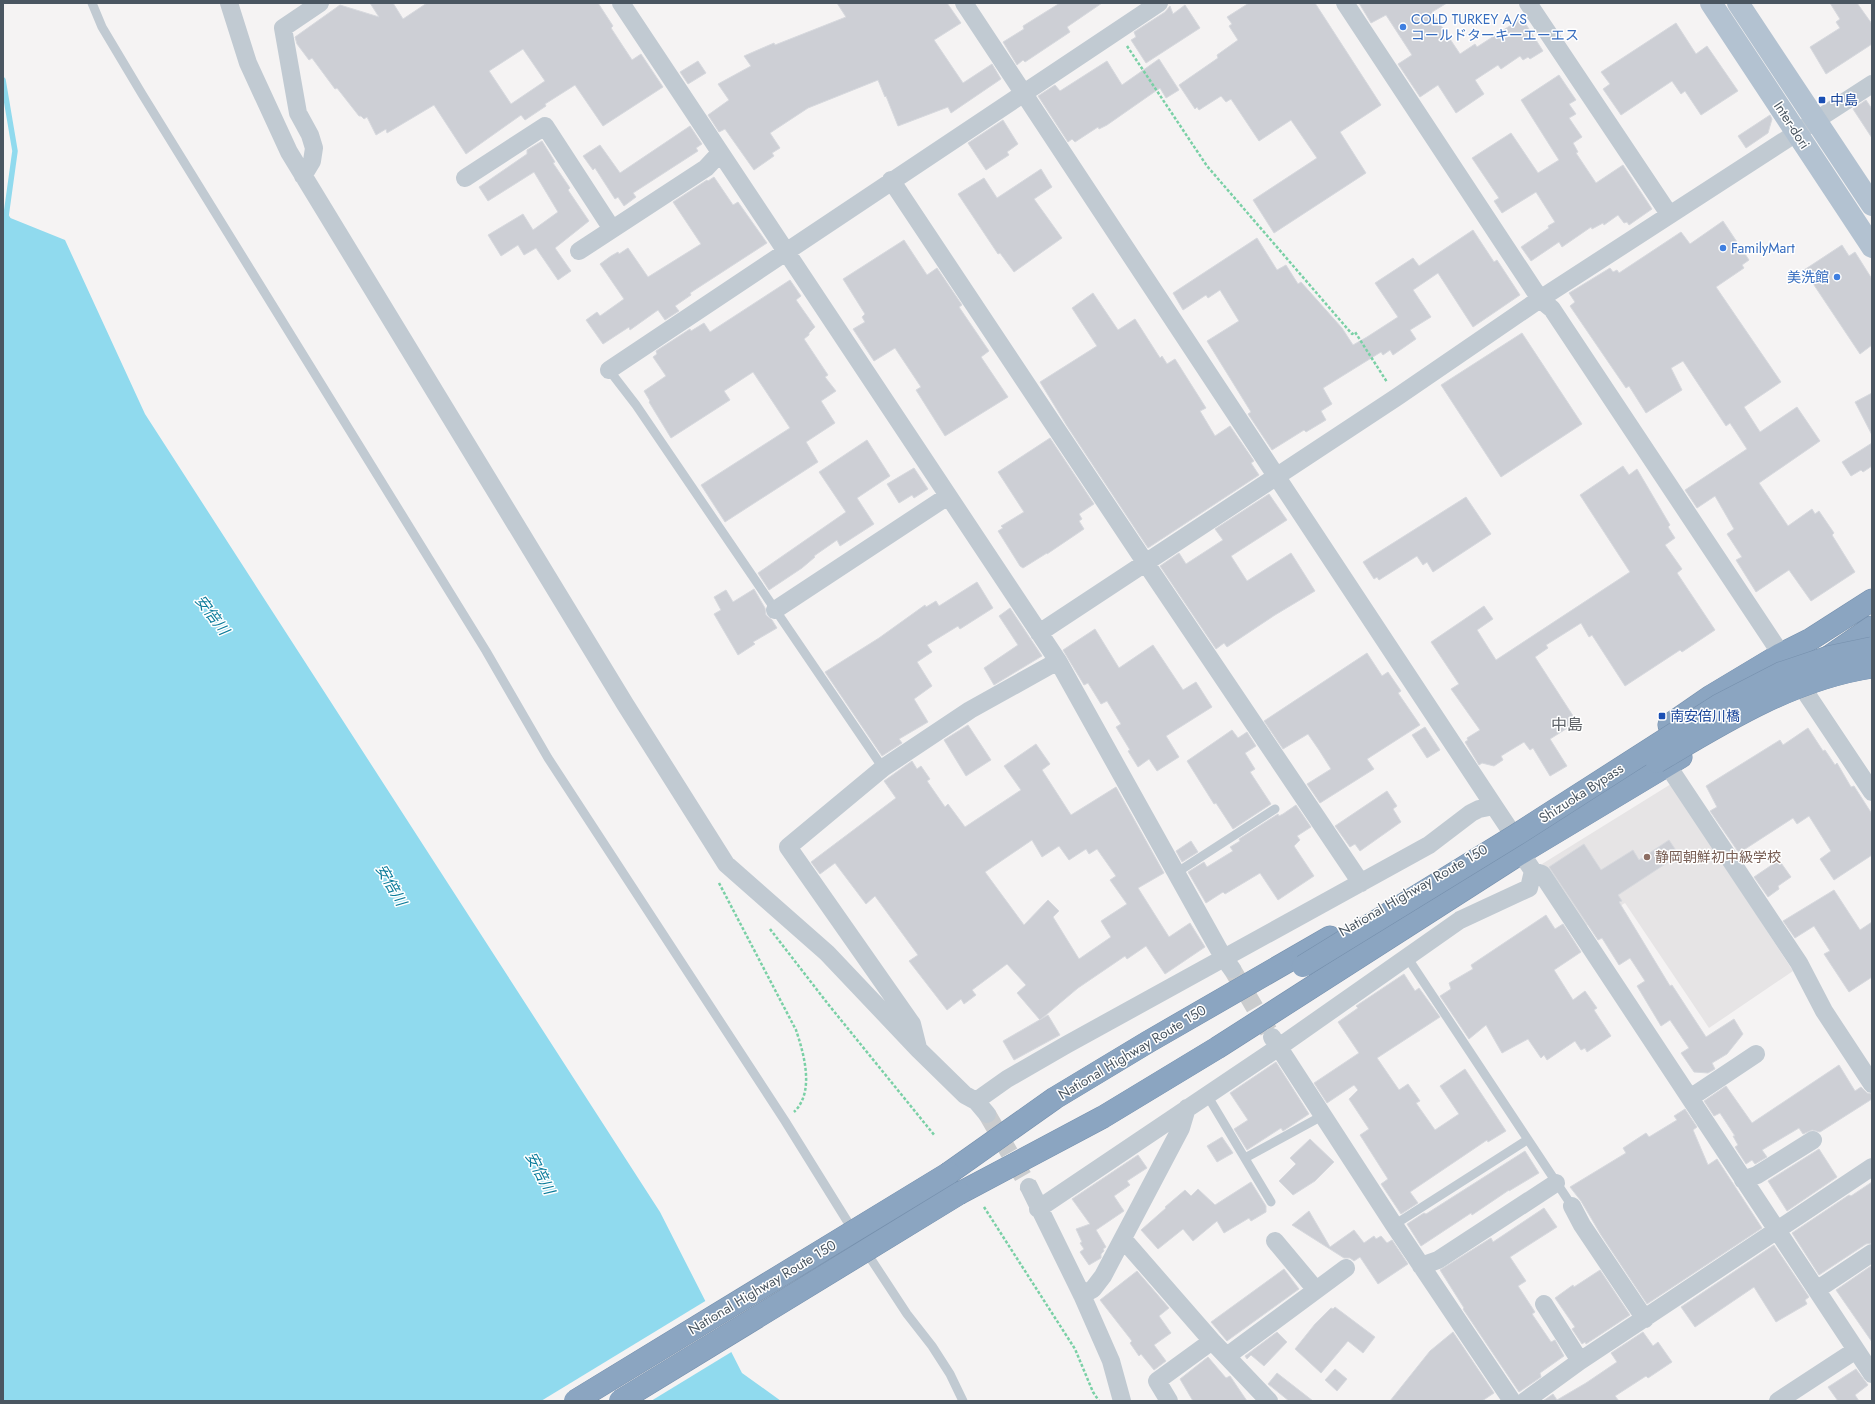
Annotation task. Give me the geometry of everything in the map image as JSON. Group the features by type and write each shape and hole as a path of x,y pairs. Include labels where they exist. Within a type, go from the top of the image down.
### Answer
{"highway":[{"name":"National Highway Route 150","path":"949,1173 1048,1103 1141,1046 1512,833 1711,696 1781,654 1811,639 1872,600"},
{"name":"National Highway Route 150","path":"960,1193 1103,1117 1216,1048 1521,853 1668,766 1872,627"},
{"name":"Shizuoka Bypass","path":"1306,970 1732,698 1781,673 1804,664 1854,651 1872,648"},
{"name":"Shizuoka Bypass","path":"1306,970 1729,720 1786,692 1809,683 1851,671 1872,668"},
{"name":"National Highway Route 150","path":"575,1401 949,1173 1306,970"},
{"name":"National Highway Route 150","path":"620,1401 960,1193 1306,970"}],"main road":[{"name":"Inter-dori","path":"1711,3 1872,247"},
{"name":"Inter-dori","path":"1738,3 1872,205"},
{"path":"1811,639 1872,594"}],"street":[{"path":"230,3 248,63 289,152 329,214 625,704 726,864 827,953 918,1049 965,1094 982,1108 1007,1078 1227,963 1429,845 1471,813 1479,809 1494,806"},
{"path":"304,176 312,161 314,148 310,135 298,114 283,28 320,3"},
{"path":"621,3 1058,661 1227,963"},
{"path":"964,3 1512,833"},
{"path":"609,370 891,180 1159,3"},
{"path":"1345,3 1540,299 1552,309 1781,654"},
{"path":"1528,3 1669,214"},
{"path":"1040,633 1275,476 1397,397 1540,299 1669,214 1872,84"},
{"path":"465,178 545,126 612,229"},
{"path":"579,251 706,168 720,153"},
{"path":"891,180 1145,562 1362,884"},
{"path":"775,610 948,496"},
{"path":"918,1049 912,1024 788,847 883,768 970,710 1058,661"},
{"path":"1796,678 1872,792"},
{"path":"1668,766 1799,963 1824,1012 1872,1084"},
{"path":"1038,1209 1207,1095 1275,1042 1407,957 1460,920 1529,888 1533,871 1530,864 1521,853"},
{"path":"1533,871 1542,874 1776,1230 1818,1289 1872,1374"},
{"path":"1275,1042 1421,1266 1512,1401"},
{"path":"1690,1098 1756,1054"},
{"path":"1082,1295 1093,1289 1103,1276 1181,1128 1187,1108"},
{"path":"1743,1180 1757,1175 1813,1140"},
{"path":"1526,1401 1580,1361 1872,1167"},
{"path":"1421,1266 1438,1260 1556,1183"},
{"path":"1029,1187 1038,1209 1082,1295 1111,1361 1120,1398"},
{"path":"1572,1206 1582,1225 1645,1319"},
{"path":"1123,1239 1212,1341 1269,1401"},
{"path":"1276,1241 1316,1290"},
{"path":"1818,1289 1872,1253"},
{"path":"1227,1356 1346,1268"},
{"path":"1544,1304 1580,1361"},
{"path":"1169,1401 1157,1381 1212,1341"},
{"path":"1778,1401 1856,1350"}],"lane":[{"path":"92,3 102,27 134,80 473,631 548,758 785,1121 871,1260 907,1314 932,1346 950,1374 963,1401"},
{"path":"609,370 636,405 738,552 775,610 883,768"},
{"path":"1176,873 1275,809"},
{"path":"1407,957 1572,1206"},
{"path":"1207,1095 1272,1202"},
{"path":"1245,1158 1322,1116"},
{"path":"1394,1225 1527,1140"}],"path":[{"path":"1117,31 1207,166 1352,334 1355,332 1397,397"},
{"path":"726,864 718,882 796,1030 802,1049 806,1072 802,1105 785,1121"},
{"path":"768,926 828,1004 935,1136"},
{"path":"984,1208 1075,1349 1088,1376 1093,1392 1099,1401"}],"shaded area":[{"path":"1671,784 1793,971 1709,1028 1625,903 1583,928 1542,864"}],"water":[{"name":"安倍川","path":"3,215 65,240 145,414 660,1212 742,1373 781,1401 3,1401"}],"pier":[{"path":"707,1300 733,1351 651,1401 541,1401"}],"building":[{"path":"370,3 393,3 403,19 427,3 598,3 613,26 611,28 632,60 641,54 663,87 603,126 575,85 545,104 546,106 525,120 521,115 466,154 434,105 387,133 386,129 376,135 367,117 364,119 359,116 337,88 335,89 312,58 309,60 297,44 295,37 340,5 379,17","holes":["523,49 545,81 511,104 489,71"]},
{"path":"837,3 947,3 961,23 934,40 963,83 992,64 1001,79 951,113 948,107 898,126 878,80 808,108 770,133 780,148 772,153 774,156 754,170 725,129 719,132 708,115 729,100 718,84 751,66 744,56 774,43 775,45 846,17"},
{"path":"1060,3 1102,3 1067,27 1070,32 1025,62 1023,60 1017,65 1003,42 1024,29 1023,26"},
{"path":"1249,3 1315,3 1381,105 1340,132 1366,173 1274,233 1253,200 1317,158 1291,120 1259,141 1231,99 1226,102 1221,96 1199,110 1197,107 1195,109 1179,85 1218,58 1217,55 1238,40 1229,26 1232,24 1227,17"},
{"path":"1359,3 1447,3 1432,12 1460,54 1475,44 1477,47 1522,18 1543,51 1530,59 1528,57 1523,60 1520,56 1501,69 1498,65 1475,80 1484,94 1456,113 1438,85 1420,97 1398,64 1412,55 1386,15 1371,23"},
{"path":"1830,3 1857,3 1872,24 1872,44 1826,74 1810,47 1840,28 1836,22 1840,19"},
{"path":"1185,5 1200,28 1146,63 1131,40 1136,37 1134,32 1165,12 1170,6 1173,14"},
{"path":"1676,23 1696,54 1707,46 1738,91 1701,115 1685,91 1681,94 1672,81 1621,115 1603,89 1610,84 1601,72"},
{"path":"1159,59 1179,90 1166,98 1160,88 1107,125 1099,129 1098,127 1075,142 1072,139 1068,142 1038,96 1055,85 1060,91 1107,61 1122,85"},
{"path":"698,61 706,73 688,84 680,72"},
{"path":"1559,75 1576,100 1569,104 1576,114 1569,118 1582,137 1573,143 1578,152 1576,153 1596,183 1623,165 1652,209 1629,225 1627,222 1624,223 1618,215 1604,225 1603,223 1592,229 1591,227 1562,247 1559,242 1531,261 1521,247 1549,228 1548,226 1555,222 1536,192 1502,213 1494,201 1499,198 1472,158 1511,133 1538,173 1559,160 1521,100"},
{"path":"1866,100 1872,109 1872,138 1853,109"},
{"path":"1770,115 1772,119 1768,133 1746,148 1738,136"},
{"path":"1003,120 1018,144 1007,152 1009,155 986,170 968,143"},
{"path":"690,126 702,144 696,148 698,151 633,193 636,197 624,206 618,197 615,199 595,168 593,170 583,156 600,145 620,173"},
{"path":"542,141 555,162 553,163 570,188 568,190 589,221 555,248 571,271 558,280 536,248 524,255 518,245 501,256 488,235 523,214 533,230 558,212 534,172 488,201 479,187 527,154 527,150"},
{"path":"1041,169 1052,187 1034,199 1062,238 1014,272 1000,253 998,254 958,194 984,178 997,198"},
{"path":"714,177 733,205 738,202 767,243 690,293 691,295 675,306 679,311 665,320 658,310 630,330 629,327 603,344 586,320 597,312 600,316 624,299 600,264 618,252 619,254 628,248 648,277 701,244 673,202"},
{"path":"1723,221 1749,260 1742,265 1744,268 1716,287 1781,382 1744,407 1760,432 1797,407 1820,441 1759,483 1788,526 1812,509 1815,514 1819,511 1834,533 1832,535 1855,572 1811,601 1789,570 1756,592 1736,560 1742,557 1727,534 1734,529 1715,496 1697,508 1685,490 1747,449 1730,423 1726,426 1683,361 1671,368 1682,390 1646,413 1629,386 1626,388 1570,306 1575,302 1569,293 1610,268 1613,272 1617,270 1619,273 1681,232 1690,244"},
{"path":"1473,230 1494,262 1497,260 1520,295 1473,327 1438,273 1413,290 1431,317 1410,330 1416,339 1393,355 1390,350 1383,355 1381,352 1323,388 1332,404 1321,411 1326,420 1306,432 1304,430 1272,450 1248,414 1251,412 1207,341 1239,321 1220,290 1208,298 1206,295 1183,310 1173,293 1257,238 1277,270 1286,265 1298,284 1301,282 1342,328 1353,345 1398,317 1375,283 1413,258 1419,266"},
{"path":"904,240 927,275 937,268 962,305 959,307 989,351 981,357 1008,397 945,436 916,390 921,387 895,348 874,361 853,329 865,322 862,317 865,314 843,279"},
{"path":"1842,245 1849,256 1855,252 1872,279 1872,345 1860,354 1804,270"},
{"path":"790,280 801,296 796,300 815,327 804,339 828,375 825,377 836,391 821,401 835,423 806,442 818,462 725,522 701,485 790,428 753,372 724,391 730,400 671,438 644,391 666,376 653,357 657,354 656,351 690,329 691,331 704,323 710,332"},
{"path":"1093,293 1118,330 1135,319 1160,358 1162,356 1167,364 1175,359 1206,408 1200,411 1215,436 1230,426 1254,461 1251,463 1259,475 1148,548 1067,426 1040,382 1097,346 1072,308"},
{"path":"1522,333 1582,424 1501,477 1441,385"},
{"path":"1872,393 1872,435 1855,402"},
{"path":"1050,438 1094,504 1079,514 1082,519 1079,521 1084,529 1023,568 1020,566 998,531 1003,528 1001,526 1024,512 998,472"},
{"path":"867,440 890,476 857,498 874,524 840,546 837,540 814,556 815,557 802,568 769,590 758,573 846,512 819,472"},
{"path":"1872,443 1872,466 1863,472 1861,470 1851,476 1842,462"},
{"path":"1623,466 1629,475 1637,469 1670,525 1668,527 1675,538 1665,545 1682,569 1677,573 1715,630 1682,652 1680,650 1625,686 1592,635 1589,637 1581,623 1546,645 1548,648 1535,657 1577,722 1550,739 1567,766 1550,776 1533,748 1530,750 1524,742 1501,756 1503,760 1494,766 1482,763 1479,765 1465,742 1468,740 1467,738 1480,730 1451,689 1459,684 1431,642 1484,606 1493,619 1477,630 1496,660 1630,572 1580,495"},
{"path":"914,468 928,489 914,498 912,495 899,503 887,484"},
{"path":"1269,494 1287,520 1231,556 1247,581 1291,553 1315,591 1275,615 1227,647 1224,643 1216,649 1160,566 1179,553 1186,564 1223,540 1215,529"},
{"path":"1466,497 1491,534 1433,572 1427,562 1423,565 1417,556 1379,580 1377,577 1374,579 1363,562"},
{"path":"977,582 993,608 960,629 958,626 927,645 932,652 917,662 932,686 914,699 928,722 899,739 902,743 882,756 825,672 879,638 925,605 926,607 936,601 939,606"},
{"path":"754,589 765,608 766,615 772,620 777,628 753,642 755,644 738,655 714,614 721,610 714,597 726,590 733,602"},
{"path":"1010,608 1042,656 994,685 984,668 1018,645 999,616"},
{"path":"1095,629 1119,668 1153,645 1183,690 1196,682 1212,707 1166,736 1179,757 1157,771 1149,759 1138,767 1116,727 1121,724 1107,701 1101,704 1088,683 1084,685 1063,650"},
{"path":"1367,653 1382,676 1388,672 1401,691 1398,693 1420,725 1367,759 1374,769 1320,803 1307,784 1331,769 1319,750 1308,734 1283,749 1264,721"},
{"path":"968,725 991,760 966,776 944,740"},
{"path":"1425,727 1440,750 1427,758 1412,735"},
{"path":"1808,728 1823,751 1825,750 1835,765 1837,763 1851,787 1854,786 1872,814 1872,855 1834,880 1820,859 1831,851 1809,816 1797,824 1793,818 1739,853 1710,811 1717,807 1706,786 1780,740 1783,745"},
{"path":"1232,730 1238,738 1247,732 1256,746 1245,753 1255,769 1250,772 1271,804 1233,829 1216,803 1214,804 1187,761"},
{"path":"1036,744 1050,764 1042,770 1071,815 1116,787 1164,873 1138,888 1169,937 1190,923 1205,947 1165,974 1146,946 1127,959 1125,956 1078,988 1040,1020 1017,993 1026,985 1007,964 972,990 976,995 964,1004 961,999 947,1010 909,961 918,955 875,896 866,904 835,863 820,874 811,862 896,798 884,781 912,761 917,769 921,766 930,779 927,781 945,807 948,804 965,827 1021,790 1004,766","holes":["1032,840 1042,857 1059,846 1069,860 1086,849 1089,854 1097,849 1116,876 1110,880 1127,904 1101,921 1111,937 1079,959 1053,917 1059,911 1048,900 1024,925 985,872"]},
{"path":"1387,791 1397,806 1393,809 1401,822 1360,851 1355,844 1350,847 1335,826"},
{"path":"1296,805 1311,827 1297,836 1300,840 1294,846 1314,876 1278,900 1260,873 1225,894 1223,892 1206,903 1188,872 1204,862 1207,867 1233,851 1230,847 1240,841 1239,839 1278,814 1279,816 1283,814"},
{"path":"1669,840 1679,855 1618,895 1622,901 1619,902 1670,986 1672,985 1706,1037 1734,1019 1743,1034 1727,1054 1712,1063 1715,1069 1708,1073 1694,1072 1681,1053 1689,1048 1670,1020 1661,1026 1637,986 1645,981 1630,958 1619,965 1602,938 1598,940 1549,867 1584,844 1601,870 1633,850 1639,860"},
{"path":"1191,841 1198,852 1182,862 1176,851"},
{"path":"1779,860 1791,877 1778,886 1779,889 1768,897 1754,877"},
{"path":"1834,890 1860,930 1872,922 1872,977 1849,992 1824,954 1830,951 1814,926 1795,938 1783,921"},
{"path":"1546,915 1555,929 1563,924 1581,952 1554,970 1573,1000 1585,991 1597,1008 1594,1010 1611,1036 1587,1052 1585,1048 1581,1050 1575,1041 1547,1060 1544,1055 1541,1058 1528,1039 1502,1053 1486,1025 1469,1039 1440,996 1451,989 1449,983 1473,969 1471,965"},
{"path":"1404,974 1415,991 1419,988 1440,1017 1377,1058 1399,1090 1408,1084 1420,1101 1416,1103 1435,1130 1459,1114 1440,1086 1465,1069 1506,1131 1488,1142 1487,1140 1410,1192 1418,1203 1401,1214 1381,1184 1388,1179 1360,1135 1369,1129 1349,1099 1358,1090 1354,1085 1327,1103 1314,1083 1359,1053 1338,1022 1358,1008 1356,1006"},
{"path":"1048,1015 1060,1035 1014,1060 1003,1041"},
{"path":"1276,1062 1309,1114 1283,1131 1281,1128 1247,1150 1234,1129 1248,1120 1230,1093"},
{"path":"1839,1065 1855,1091 1861,1087 1867,1093 1872,1094 1872,1099 1820,1132 1812,1130 1803,1134 1799,1128 1762,1150 1767,1157 1755,1164 1752,1160 1746,1164 1735,1147 1738,1145 1733,1136 1735,1136 1720,1113 1714,1116 1704,1101 1726,1086 1752,1123"},
{"path":"1685,1109 1697,1127 1693,1130 1708,1165 1717,1159 1762,1228 1647,1304 1601,1235 1581,1201 1570,1187 1626,1153 1623,1148 1646,1133 1649,1137 1677,1120 1674,1116"},
{"path":"1222,1137 1233,1153 1217,1162 1207,1146"},
{"path":"1310,1139 1334,1162 1315,1181 1293,1195 1279,1181 1296,1164 1290,1158"},
{"path":"1819,1149 1837,1177 1787,1211 1768,1181"},
{"path":"1525,1151 1539,1173 1509,1190 1472,1215 1471,1213 1421,1246 1407,1224 1424,1213 1426,1214"},
{"path":"1138,1155 1147,1168 1127,1181 1130,1185 1114,1196 1124,1211 1096,1230 1106,1247 1103,1249 1104,1251 1101,1254 1101,1258 1089,1265 1080,1252 1084,1249 1080,1243 1082,1242 1076,1229 1090,1224 1072,1199"},
{"path":"1251,1182 1266,1206 1266,1212 1251,1221 1249,1218 1224,1233 1217,1221 1193,1241 1183,1229 1158,1249 1141,1230 1185,1190 1191,1196 1198,1189 1215,1205"},
{"path":"1872,1182 1872,1243 1866,1244 1819,1275 1792,1233 1849,1195 1851,1196"},
{"path":"1544,1208 1557,1227 1510,1257 1526,1281 1518,1286 1535,1312 1532,1314 1551,1342 1555,1340 1564,1356 1540,1373 1541,1377 1519,1392 1463,1309 1464,1308 1440,1270 1491,1238 1493,1242"},
{"path":"1309,1211 1330,1247 1354,1230 1364,1243 1374,1236 1376,1239 1381,1236 1387,1243 1392,1240 1408,1264 1378,1284 1360,1257 1354,1261 1350,1258 1344,1258 1292,1225"},
{"path":"1774,1245 1809,1297 1805,1300 1807,1304 1776,1322 1754,1287 1695,1327 1681,1307"},
{"path":"1871,1266 1872,1267 1872,1342 1836,1290"},
{"path":"1284,1269 1299,1289 1227,1341 1211,1322"},
{"path":"1600,1270 1630,1315 1586,1344 1585,1342 1582,1344 1572,1329 1575,1327 1555,1298 1573,1285 1574,1287"},
{"path":"1137,1271 1169,1308 1159,1316 1171,1333 1154,1345 1166,1361 1154,1370 1141,1354 1139,1356 1130,1343 1132,1341 1100,1300"},
{"path":"1335,1307 1375,1337 1363,1353 1348,1341 1321,1373 1295,1349 1315,1324 1331,1308 1333,1309"},
{"path":"1277,1332 1287,1342 1264,1366 1251,1355 1247,1359 1245,1356"},
{"path":"1453,1332 1494,1393 1482,1401 1390,1401 1430,1351"},
{"path":"1643,1332 1653,1346 1658,1342 1672,1362 1648,1378 1646,1376 1615,1396 1619,1401 1543,1401 1553,1394 1557,1400 1617,1362 1611,1353"},
{"path":"1208,1357 1226,1378 1230,1376 1247,1401 1193,1401 1180,1379"},
{"path":"1335,1369 1347,1379 1337,1391 1325,1380"},
{"path":"1856,1369 1868,1385 1855,1395 1859,1401 1838,1401 1828,1387"},
{"path":"1277,1373 1313,1401 1289,1401 1268,1384"}],"waterway":[{"path":"3,80 15,151 6,216 9,221"}],"tunnel":[{"path":"1232,969 1272,1037"},
{"path":"987,1114 1029,1187"}],"place":[{"name":"COLD TURKEY A/S コールドターキーエーエス","path":"1403,27"},
{"name":"中島","path":"1822,100"},
{"name":"FamilyMart","path":"1723,248"},
{"name":"美洗館","path":"1837,277"},
{"name":"南安倍川橋","path":"1662,716"},
{"name":"静岡朝鮮初中級学校","path":"1647,857"}],"district":[{"name":"中島","path":"1567,724"}]}
